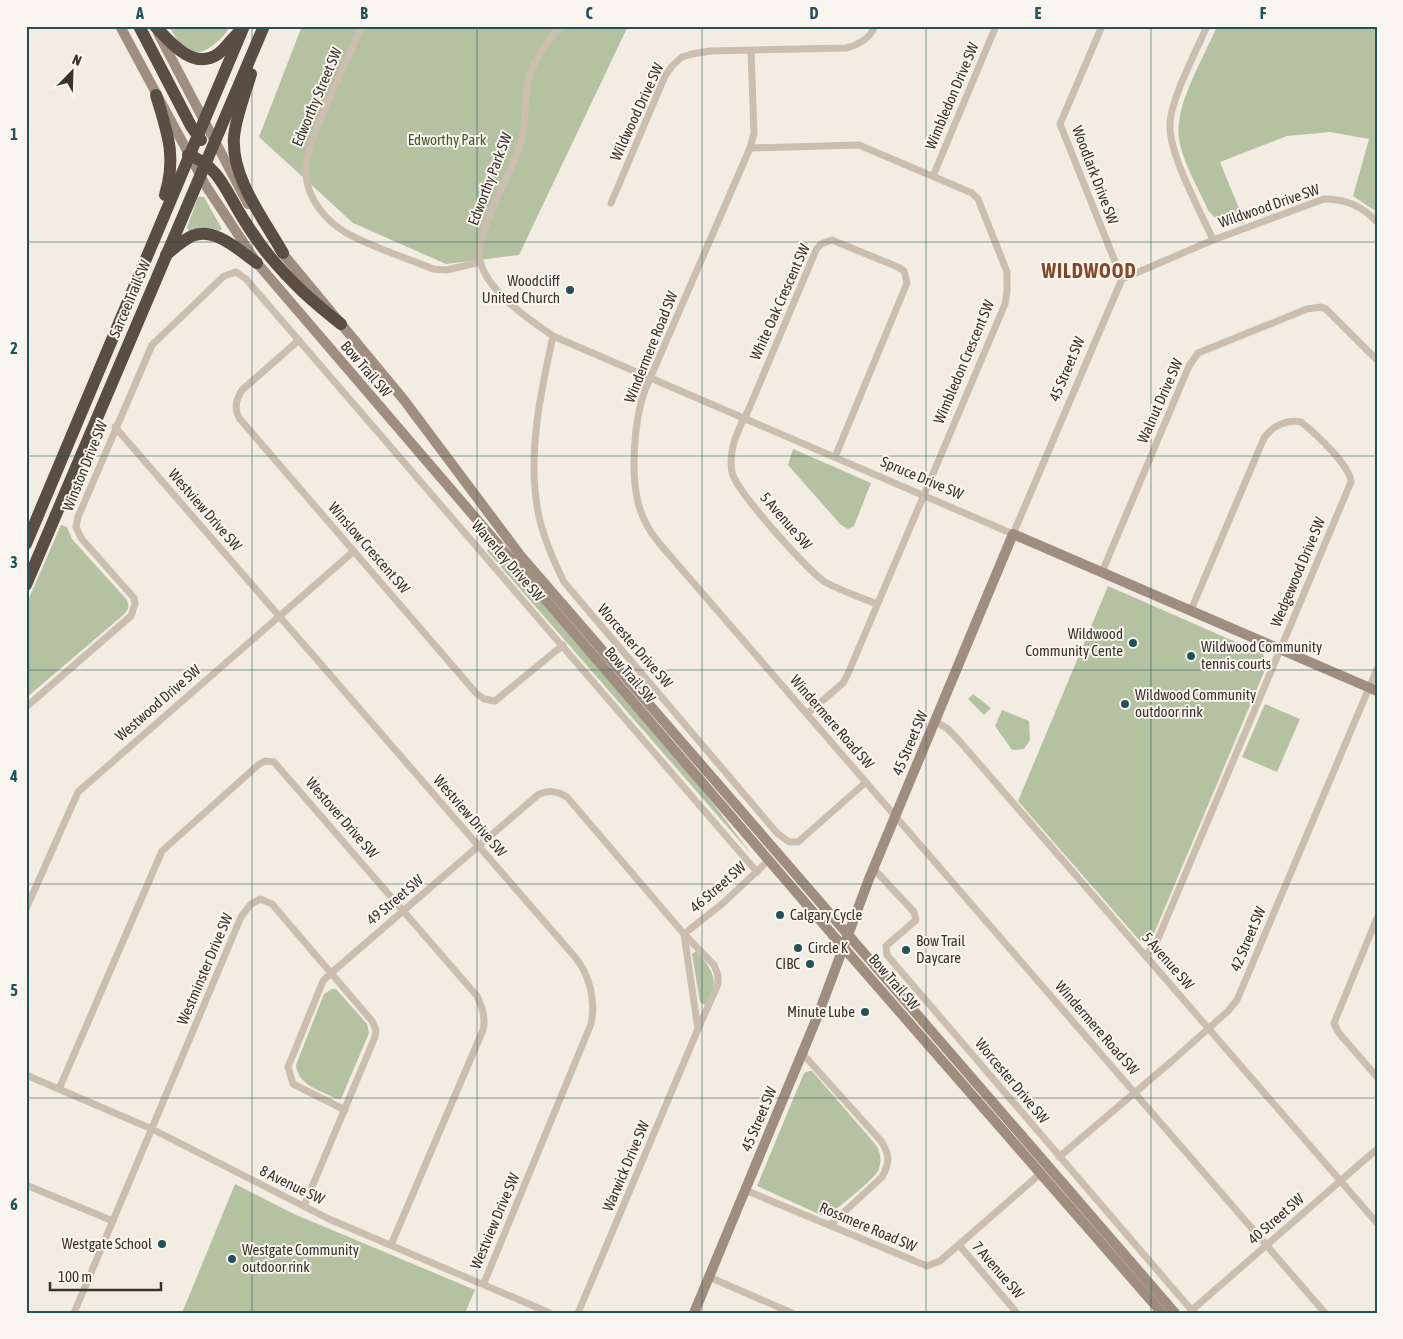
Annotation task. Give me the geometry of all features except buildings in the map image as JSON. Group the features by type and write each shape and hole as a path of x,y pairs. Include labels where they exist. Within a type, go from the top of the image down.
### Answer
{"highway":[{"path":"139,26 196,136 208,144 214,142"},
{"path":"154,26 183,54 202,59 218,54 244,26"},
{"name":"Sarcee Trail SW","path":"26,544 188,155 244,26"},
{"path":"262,31 237,120 234,141 241,176 282,253"},
{"name":"Sarcee Trail SW","path":"26,585 262,31"},
{"path":"156,95 172,152 171,172 159,216 159,225"},
{"path":"188,155 205,163 213,170 270,257 307,298 341,324"},
{"path":"166,254 194,235 208,234 230,244 256,263"}],"main road":[{"name":"Bow Trail SW","path":"120,26 188,155 256,263 844,948 1162,1313"},
{"name":"Bow Trail SW","path":"154,26 255,217 282,253 404,400 450,464 542,581 849,933 1175,1313"},
{"path":"435,471 445,472 450,464"},
{"name":"Spruce Drive SW","path":"1013,534 1373,689"},
{"name":"45 Street SW","path":"694,1313 802,1053 844,948 873,868 1013,534"}],"street":[{"name":"Edworthy Street SW","path":"362,26 308,151 305,174 311,195 326,217 346,232 433,269 446,270 480,262"},
{"name":"Edworthy Park SW","path":"480,262 482,238 521,142 525,92 533,66 547,42 561,26"},
{"name":"Wildwood Drive SW","path":"611,203 672,66 682,57 710,51 846,48 855,46 864,40 875,26"},
{"name":"Wimbledon Drive SW","path":"933,176 996,26"},
{"name":"Woodlark Drive SW","path":"1102,26 1060,124 1122,278"},
{"name":"Wildwood Drive SW","path":"1207,26 1176,100 1170,126 1174,150 1213,240 1324,199 1343,200 1361,207 1377,222"},
{"name":"Windermere Road SW","path":"751,51 754,133 750,148 642,400 636,427 635,487 638,505 645,522 659,543 1325,1313"},
{"name":"Wimbledon Crescent SW","path":"750,148 859,145 972,193 978,199 1008,279 1005,304 843,683 807,714"},
{"path":"1122,278 1213,240"},
{"name":"White Oak Crescent SW","path":"744,418 816,250 821,244 837,241 898,266 906,276 906,289 835,457"},
{"name":"Spruce Drive SW","path":"480,262 492,284 507,302 529,321 553,336 1013,534"},
{"name":"Waverley Drive SW","path":"236,272 246,279 299,340 757,872"},
{"name":"Winston Drive SW","path":"26,707 131,616 134,610 134,598 81,538 76,527 78,517 115,427 152,345 224,276 236,272"},
{"name":"45 Street SW","path":"1013,534 1122,278"},
{"name":"Walnut Drive SW","path":"1102,572 1189,366 1198,353 1307,309 1321,306 1377,360"},
{"name":"Worcester Drive SW","path":"553,336 537,415 536,507 545,541 564,582 777,833 789,842 798,842 866,782"},
{"name":"Winslow Crescent SW","path":"299,340 242,390 237,398 235,410 476,693 484,699 495,701 501,698 563,645"},
{"name":"5 Avenue SW","path":"744,418 736,431 732,463 732,473 742,491 816,575 832,585 877,604"},
{"name":"Wedgewood Drive SW","path":"1146,956 1157,941 1351,482 1345,466 1301,422 1283,423 1270,430 1264,438 1192,610"},
{"name":"Westview Drive SW","path":"115,427 580,962 589,982 593,1012 589,1031 484,1283"},
{"name":"Westwood Drive SW","path":"26,909 78,792 354,551"},
{"name":"42 Street SW","path":"1059,1158 1209,1028 1231,1008 1240,995 1373,689 1377,669"},
{"name":"5 Avenue SW","path":"935,721 948,729 962,744 1377,1223"},
{"name":"Westover Drive SW","path":"60,1089 162,851 265,761 274,762 478,996 485,1023 391,1244"},
{"name":"Warwick Drive SW","path":"478,846 538,794 547,791 558,792 567,797 684,934 714,965 718,975 717,989 698,1029 578,1313"},
{"name":"49 Street SW","path":"345,1110 293,1084 288,1067 323,981 478,846"},
{"name":"46 Street SW","path":"684,934 769,860"},
{"name":"Worcester Drive SW","path":"873,868 914,912 916,920 886,946 887,955 1059,1158 1193,1311"},
{"name":"Westminster Drive SW","path":"74,1313 241,917 250,905 260,899 272,904 372,1021 376,1030 375,1038 304,1206"},
{"path":"1377,918 1334,1023 1338,1032 1377,1077"},
{"path":"684,934 698,1029"},
{"path":"802,1053 881,1141 888,1153 888,1167 882,1177 830,1226"},
{"name":"8 Avenue SW","path":"26,1075 152,1128 304,1206 550,1313"},
{"name":"40 Street SW","path":"1193,1311 1377,1149"},
{"name":"Rossmere Road SW","path":"745,1190 923,1266 937,1263 1042,1173"},
{"path":"26,1185 113,1221"},
{"name":"7 Avenue SW","path":"958,1245 1017,1313"},
{"path":"709,1277 792,1313"}],"green space":[{"path":"169,26 230,26 223,37 211,47 198,52 191,52 185,49 178,41"},
{"name":"Edworthy Park","path":"302,26 628,26 519,255 446,264 353,223 259,137"},
{"path":"1217,26 1377,26 1377,212 1353,196 1369,139 1330,132 1287,136 1220,162 1245,223 1234,224 1220,221 1208,210 1184,157 1179,139 1179,126 1185,97"},
{"path":"198,197 204,197 222,229 219,231 201,228 189,231 187,228"},
{"path":"793,449 871,483 854,526 848,529 841,525 788,465"},
{"path":"61,525 67,527 72,539 127,600 128,607 122,616 26,698 26,605"},
{"path":"490,548 504,559 693,777 752,855 487,551"},
{"path":"1108,586 1263,654 1267,665 1153,936 1147,941 1140,941 1018,801"},
{"path":"973,694 991,708 984,715 968,699"},
{"path":"1265,704 1300,719 1277,772 1242,757"},
{"path":"1002,710 1029,721 1030,740 1024,749 1012,750 995,726"},
{"path":"696,951 707,964 713,976 713,990 705,1005 700,1002 692,954"},
{"path":"332,989 336,989 367,1024 369,1033 341,1099 310,1086 301,1077 296,1065 324,994"},
{"path":"812,1071 876,1145 880,1158 879,1168 875,1175 855,1194 828,1215 821,1215 757,1186 804,1073"},
{"path":"235,1184 294,1214 475,1290 465,1313 182,1313"}],"place":[{"name":"Woodcliff United Church","path":"570,290"},
{"name":"Wildwood Community Cente","path":"1133,643"},
{"name":"Wildwood Community tennis courts","path":"1191,656"},
{"name":"Wildwood Community outdoor rink","path":"1125,704"},
{"name":"Calgary Cycle","path":"780,915"},
{"name":"Circle K","path":"798,948"},
{"name":"Bow Trail Daycare","path":"906,950"},
{"name":"CIBC","path":"810,964"},
{"name":"Minute Lube","path":"865,1012"},
{"name":"Westgate School","path":"162,1244"},
{"name":"Westgate Community outdoor rink","path":"232,1259"}],"district":[{"name":"WILDWOOD","path":"1089,271"}]}
